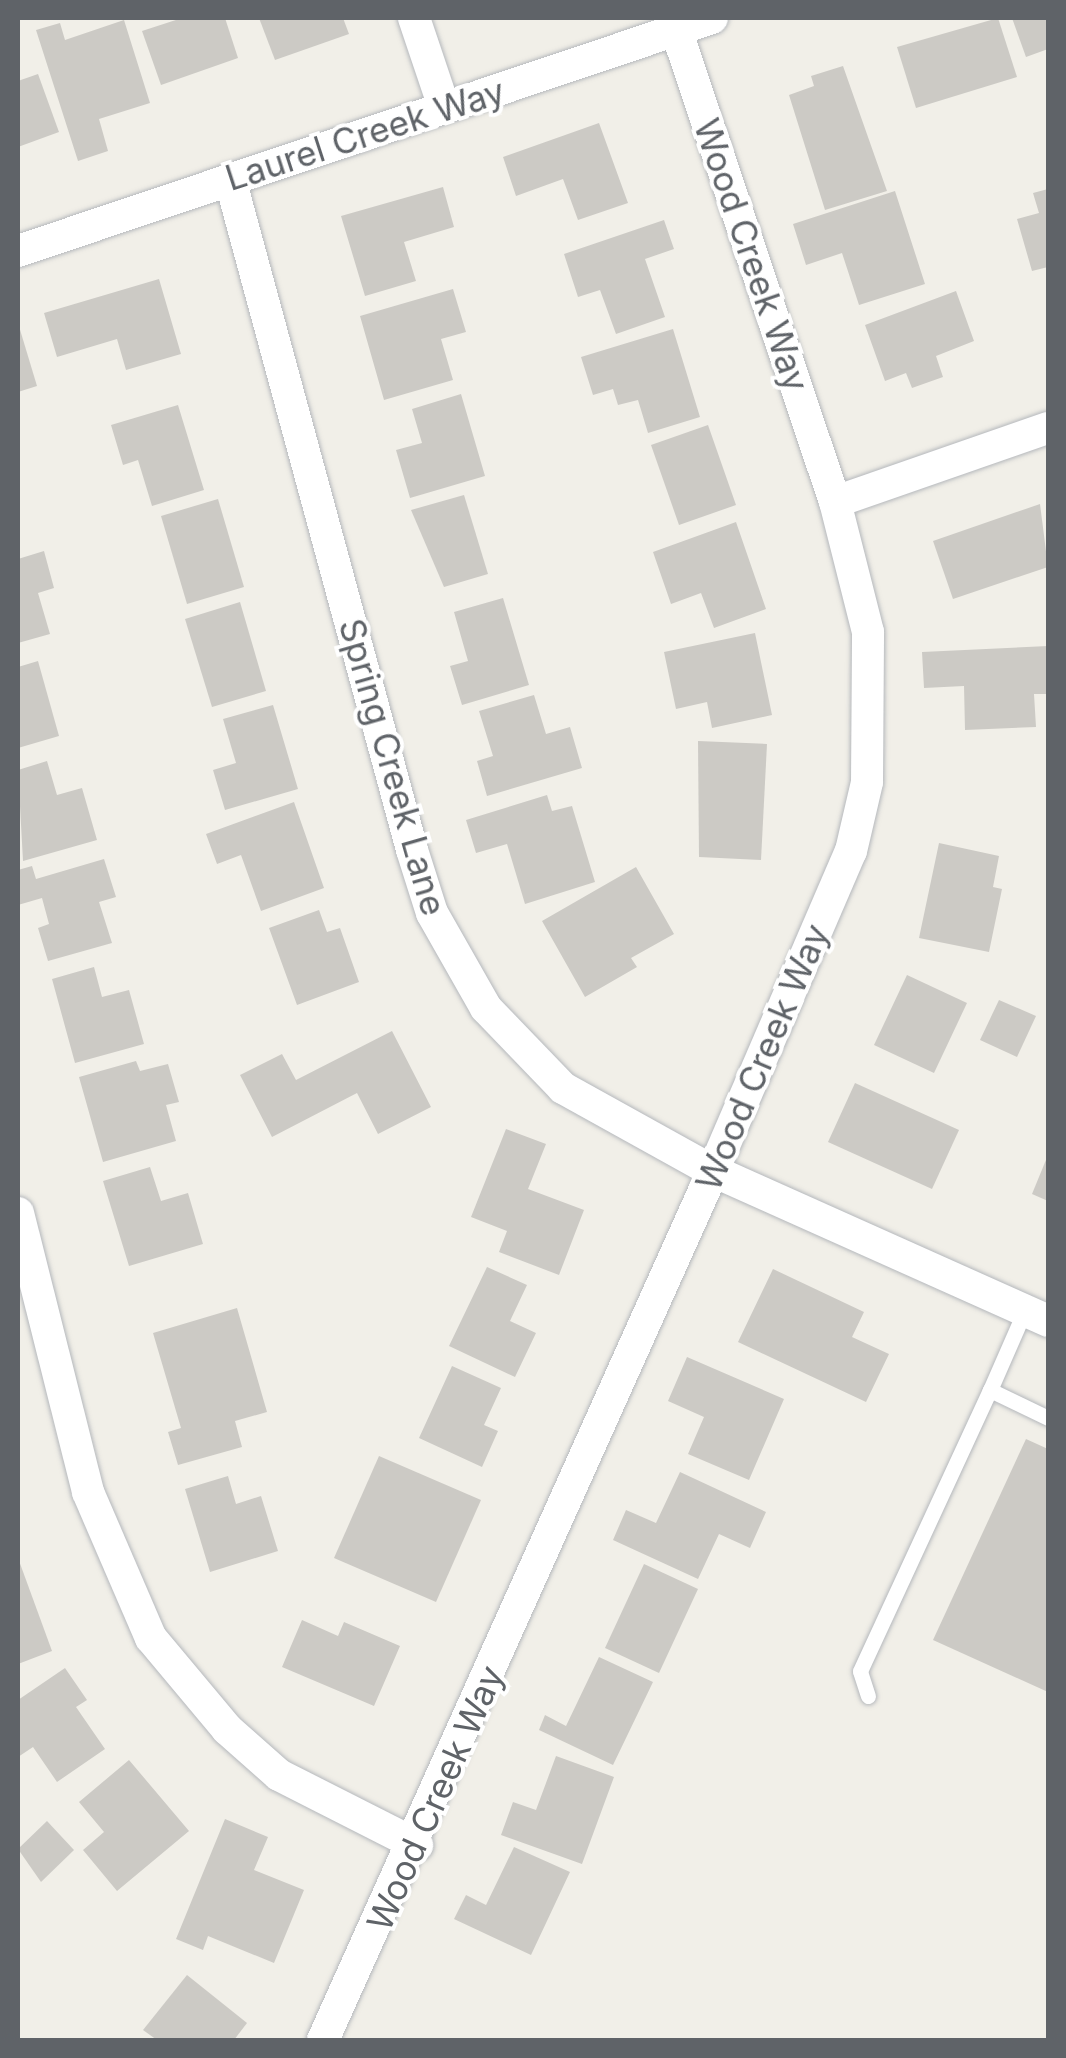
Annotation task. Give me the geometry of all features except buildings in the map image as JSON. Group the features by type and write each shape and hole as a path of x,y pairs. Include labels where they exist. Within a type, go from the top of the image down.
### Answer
{"street":[{"path":"414,18 444,107"},
{"name":"Laurel Creek Way","path":"18,251 712,18"},
{"name":"Wood Creek Way","path":"323,2040 417,1845 713,1172 851,851 867,782 868,632 836,502 676,30"},
{"name":"Spring Creek Lane","path":"230,179 432,912 486,1008 562,1088 713,1172 1037,1316"},
{"path":"836,502 1048,428"},
{"path":"18,1213 88,1492 152,1638 227,1729 280,1775 417,1845"}],"lane":[{"path":"868,1696 860,1670 990,1390 1037,1316"},
{"path":"990,1390 1048,1418"}]}
